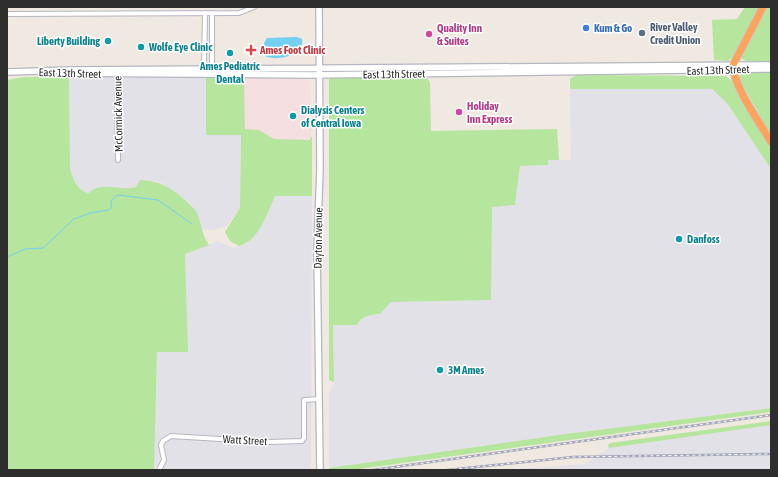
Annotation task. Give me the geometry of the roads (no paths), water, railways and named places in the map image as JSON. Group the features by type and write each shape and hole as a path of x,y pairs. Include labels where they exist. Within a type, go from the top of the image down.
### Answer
{"highway":[{"path":"763,7 733,67 737,83 771,142"}],"main road":[{"name":"Dayton Avenue","path":"319,7 320,168 317,243 320,470"},
{"name":"East 13th Street","path":"7,72 319,75 771,65"},
{"name":"East 13th Street","path":"117,72 204,69 319,68 733,67 771,69"}],"street":[{"path":"148,7 148,13"},
{"path":"7,14 212,13 244,12 254,7"},
{"path":"205,13 205,75"},
{"path":"212,13 212,75"},
{"name":"McCormick Avenue","path":"117,72 118,160"},
{"name":"Watt Street","path":"159,470 164,460 161,445 163,441 171,436 277,442 302,441 304,438 304,400 319,399"}],"water":[{"path":"297,37 302,39 302,45 295,53 289,56 276,58 265,56 264,43 267,38"}],"waterway":[{"path":"7,257 25,249 43,248 74,219 90,213 109,210 111,208 111,201 118,195 158,200 192,224"}],"railway":[{"path":"373,470 771,415"},
{"path":"447,470 573,457 769,454"}],"place":[{"name":"Kum & Go","path":"586,28"},
{"name":"River Valley Credit Union","path":"642,33"},
{"name":"Quality Inn & Suites","path":"429,34"},
{"name":"Liberty Building","path":"108,41"},
{"name":"Wolfe Eye Clinic","path":"141,47"},
{"name":"Ames Foot Clinic","path":"251,50"},
{"name":"Ames Pediatric Dental","path":"230,53"},
{"name":"Holiday Inn Express","path":"459,112"},
{"name":"Dialysis Centers of Central Iowa","path":"293,116"},
{"name":"Danfoss","path":"679,239"},
{"name":"3M Ames","path":"440,370"}]}
